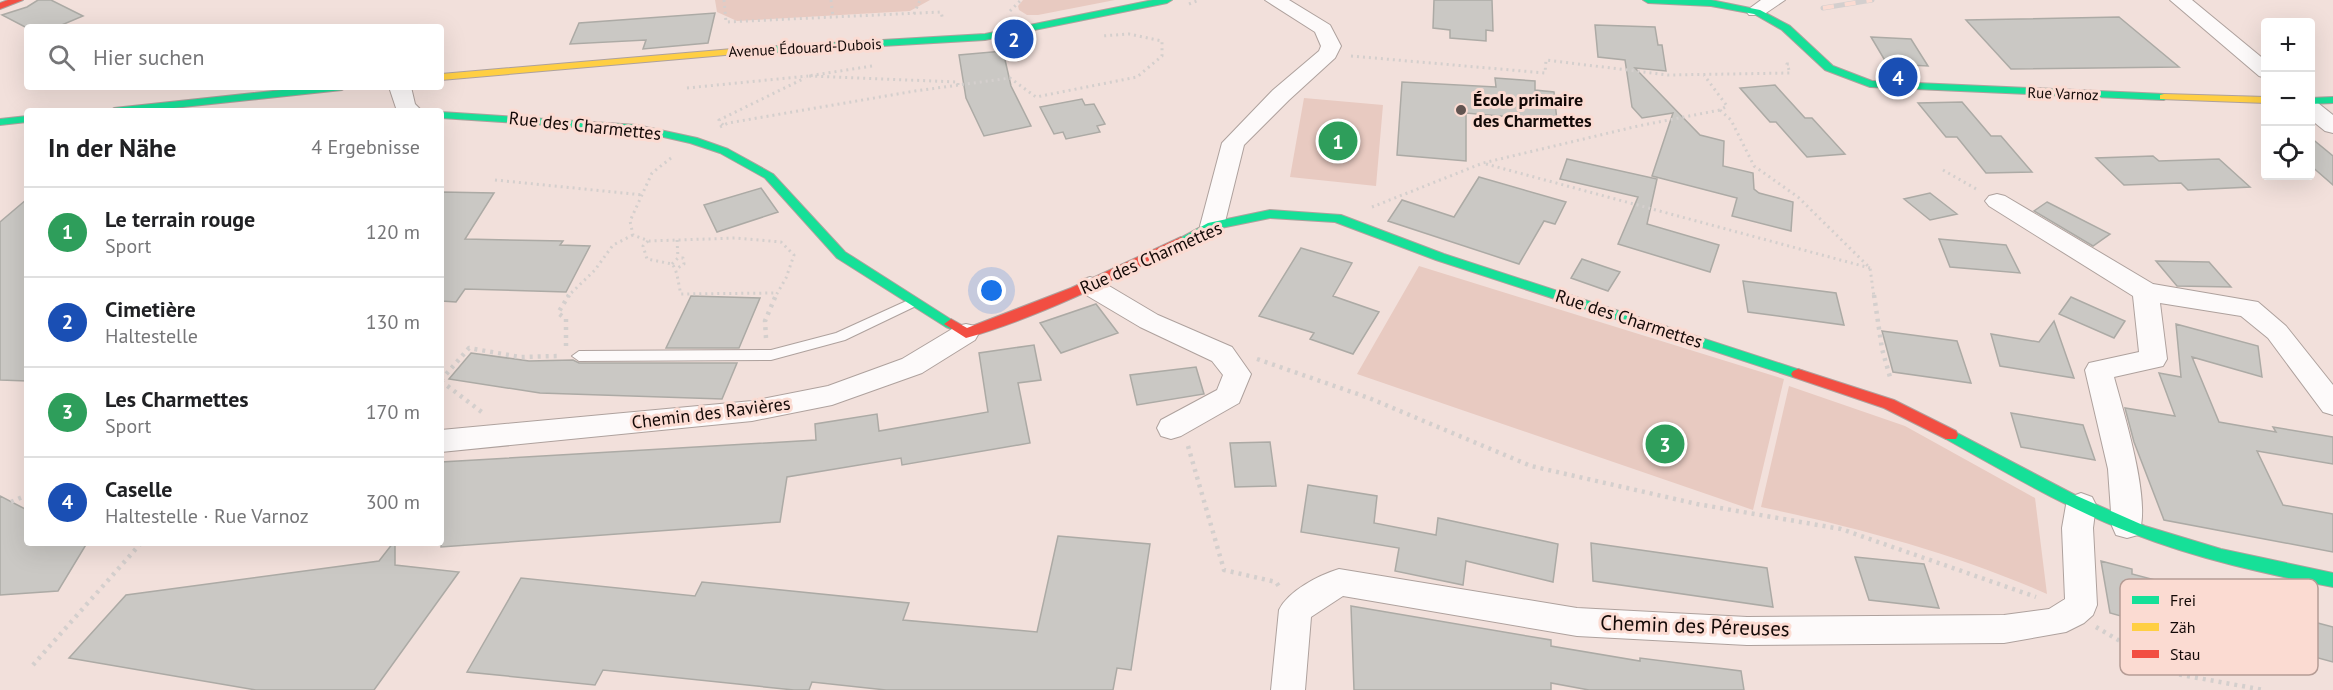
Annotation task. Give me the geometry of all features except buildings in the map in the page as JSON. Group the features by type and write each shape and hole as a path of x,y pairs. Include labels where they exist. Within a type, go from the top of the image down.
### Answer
{"street":[{"path":"0,6 18,0"},
{"name":"Avenue Édouard-Dubois","path":"444,77 710,53 986,37 1167,0"},
{"path":"1212,226 1233,143 1281,95 1328,54 1331,46 1323,29 1275,0"},
{"path":"1648,0 1719,3 1756,11 1774,0"},
{"path":"2180,0 2261,69"},
{"name":"Rue Varnoz","path":"1756,11 1773,18 1791,32 1824,64 1861,81 1878,85 2261,100"},
{"path":"142,108 314,90"},
{"path":"401,90 406,108"},
{"path":"2315,100 2333,100"},
{"path":"2315,112 2333,126"},
{"name":"Rue des Charmettes","path":"444,115 637,128 693,140 724,151 769,176 841,255 966,333 1018,316 1090,286 1212,226 1270,214 1344,220 1472,267 1889,404 1935,424 2081,505 2162,540 2224,558 2333,580"},
{"path":"0,122 24,119"},
{"path":"1997,201 2146,292 2249,308 2277,332 2333,405"},
{"path":"1090,286 1149,321 1222,354 1237,374 1229,396 1171,428"},
{"path":"2127,525 2123,469 2099,370 2153,358 2146,292"},
{"name":"Chemin des Ravières","path":"444,441 752,411 832,395 912,366 966,333"},
{"path":"2072,613 2081,605 2083,581 2078,517 2081,505"},
{"name":"Chemin des Péreuses","path":"1295,610 1339,582 1578,622 1736,630 2004,629 2054,621 2072,613"},
{"path":"1288,690 1295,610"}],"lane":[{"path":"579,356 771,355 840,337 913,302"}],"path":[{"path":"724,0 726,22 941,12 944,23"},
{"path":"831,0 833,17"},
{"path":"914,14 914,9 920,0"},
{"path":"633,235 630,220 652,173 693,140 723,125 1010,78 1036,97 1137,77 1162,57 1161,41 1129,34 1095,36"},
{"path":"1328,54 1545,73 1546,60 1668,75 1790,73"},
{"path":"687,88 808,76 878,66"},
{"path":"1344,220 1483,163 1638,126 1720,110 1727,106 1703,74"},
{"path":"723,125 720,120 808,76 958,82 957,85"},
{"path":"1720,110 1731,120 1754,166 1798,196 1870,268 1882,349 1895,396 1889,404"},
{"path":"1483,163 1870,268"},
{"path":"1942,170 1997,201"},
{"path":"495,180 643,195"},
{"path":"444,377 469,348 519,357 566,356 566,319 558,313 567,297 595,270 613,245 633,235 649,241 736,238 781,242 794,255 786,277 768,307 763,327 771,355"},
{"path":"672,264 678,258 677,240"},
{"path":"649,241 643,246 647,259 672,264 676,269 676,280 681,294 776,293"},
{"path":"676,269 684,264 683,258 678,258"},
{"path":"1222,354 1234,352 1369,398 1531,466 1697,504 1841,529 2025,591 2072,613 2120,641"},
{"path":"1171,428 1187,443 1224,570 1276,582 1295,610"},
{"path":"11,502 24,496"},
{"path":"33,665 138,546"},
{"path":"2182,675 2264,690"}],"shaded area":[{"path":"715,0 930,0 910,11 737,21 717,12"},
{"path":"1023,0 1115,0 1038,15 1027,15 1019,10 1018,6"},
{"path":"1304,98 1383,105 1376,186 1290,177"},
{"path":"1419,266 1784,379 1753,510 1357,374"},
{"path":"1789,386 1905,426 2035,498 2047,594 1978,566 1906,543 1833,523 1761,507"}],"railway":[{"path":"1823,8 1872,0"}],"traffic: fast":[{"path":"744,51 985,37 1167,0"},
{"path":"1648,0 1711,3 1757,12 1786,28 1829,68 1870,84 2164,97"},
{"path":"142,108 314,90"},
{"path":"2315,101 2333,100"},
{"path":"444,115 637,128 693,140 724,151 769,176 841,255 951,324"},
{"path":"0,122 24,119"},
{"path":"1181,241 1212,226 1270,214 1337,218 1440,257 1798,374"},
{"path":"1951,435 2072,500 2139,530 2221,556 2333,580"}],"traffic: slow":[{"path":"444,77 744,51"},
{"path":"2164,97 2261,100"}],"traffic: jam":[{"path":"0,6 18,0"},
{"path":"951,324 966,333 994,323 1075,291 1181,241"},
{"path":"1798,374 1889,404 1951,435"}],"place":[{"name":"Cimetière","path":"1014,39"},
{"name":"Caselle","path":"1898,77"},
{"name":"École primaire des Charmettes","path":"1461,110"},
{"name":"Le terrain rouge","path":"1338,141"},
{"name":"Les Charmettes","path":"1665,444"}]}
